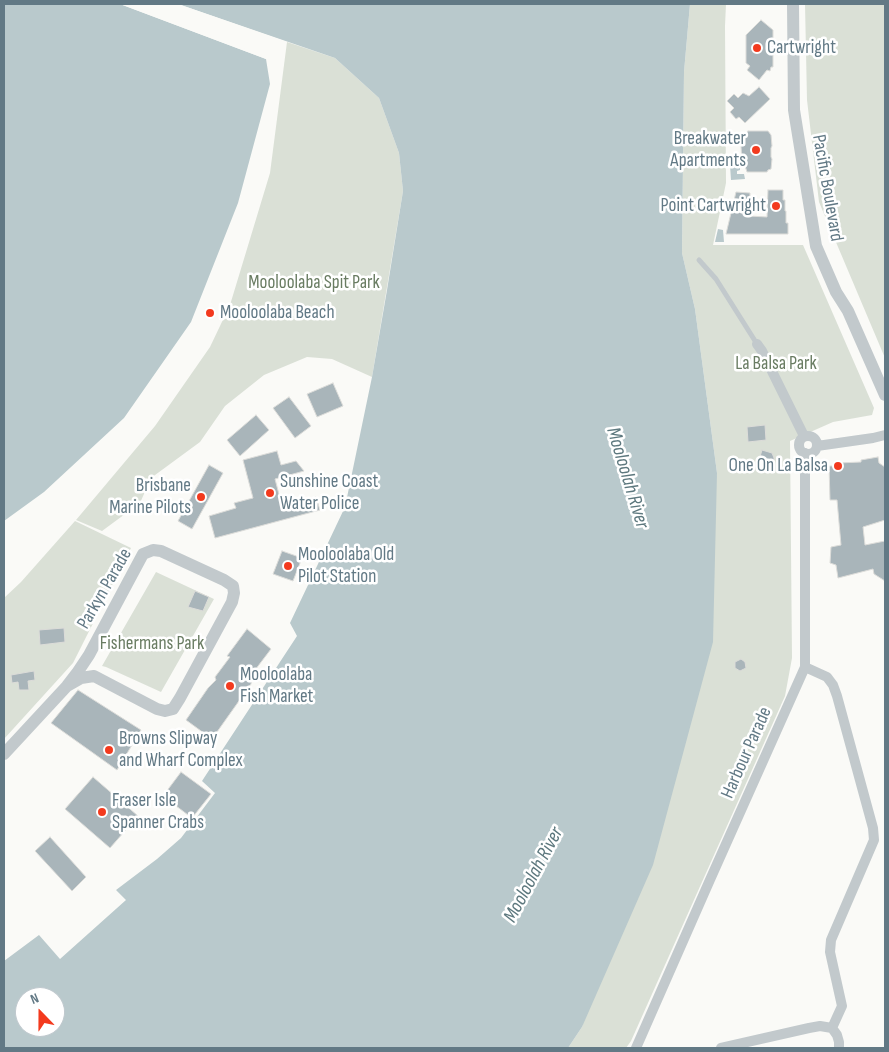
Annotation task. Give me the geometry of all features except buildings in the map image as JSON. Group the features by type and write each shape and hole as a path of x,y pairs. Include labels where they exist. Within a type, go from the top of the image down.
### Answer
{"street":[{"name":"Pacific Boulevard","path":"793,4 794,110 816,246 836,292 848,311 885,395"},
{"path":"757,344 804,436"},
{"path":"809,435 816,440 817,446 810,454 801,451 798,444 804,436 809,435"},
{"path":"817,446 885,435"},
{"name":"Harbour Parade","path":"636,1048 805,667 805,453"},
{"name":"Parkyn Parade","path":"4,754 67,686 89,655 141,556 155,550 161,551 233,586 232,602 177,705 173,709 165,711 157,709 94,676 81,678 67,686"},
{"path":"89,655 89,666 94,676"},
{"path":"805,667 826,677 833,685 873,828 874,840 830,940 830,952 842,1006 832,1028"},
{"path":"721,1048 820,1026 832,1028 837,1035 839,1048"}],"lane":[{"path":"699,260 716,279 757,344"}],"green space":[{"name":"La Balsa Park","path":"690,4 726,4 726,183 713,245 803,245 874,408 872,415 833,422 790,441 792,658 785,696 631,1041 626,1048 568,1048 582,1027 717,473 695,309 682,253 684,72"},
{"path":"805,4 885,4 885,358 819,202 807,100"},
{"name":"Mooloolaba Spit Park","path":"287,42 335,58 379,98 399,153 403,191 372,377 332,359 307,357 264,375 225,406 200,442 151,478 140,503 102,531 76,520 155,426 210,347 230,305 270,173"},
{"path":"75,521 131,548 73,663 4,739 4,598 21,582"},
{"name":"Fishermans Park","path":"156,572 214,599 161,692 102,666"}],"water":[{"path":"4,4 120,4 266,59 270,84 238,203 191,322 124,418 44,492 4,521"},
{"name":"Mooloolah River","path":"178,4 690,4 684,72 682,253 695,309 717,473 713,642 653,865 582,1027 568,1048 4,1048 4,961 39,935 60,959 126,900 116,890 181,838 215,793 202,781 297,636 290,623 345,507 372,377 403,191 399,153 379,98 335,58"},
{"path":"730,165 740,165 740,170 737,171 737,174 744,174 745,179 731,180"},
{"path":"718,229 723,230 724,242 715,242"}],"pier":[{"path":"120,4 127,4 268,57 266,59"},
{"path":"175,4 178,4 287,42 284,44"}],"place":[{"name":"Cartwright","path":"757,48"},
{"name":"Breakwater Apartments","path":"756,150"},
{"name":"Point Cartwright","path":"776,206"},
{"name":"Mooloolaba Beach","path":"210,313"},
{"name":"One On La Balsa","path":"838,466"},
{"name":"Sunshine Coast Water Police","path":"270,493"},
{"name":"Brisbane Marine Pilots","path":"201,497"},
{"name":"Mooloolaba Old Pilot Station","path":"288,566"},
{"name":"Mooloolaba Fish Market","path":"230,686"},
{"name":"Browns Slipway and Wharf Complex","path":"109,750"},
{"name":"Fraser Isle Spanner Crabs","path":"102,812"}]}
